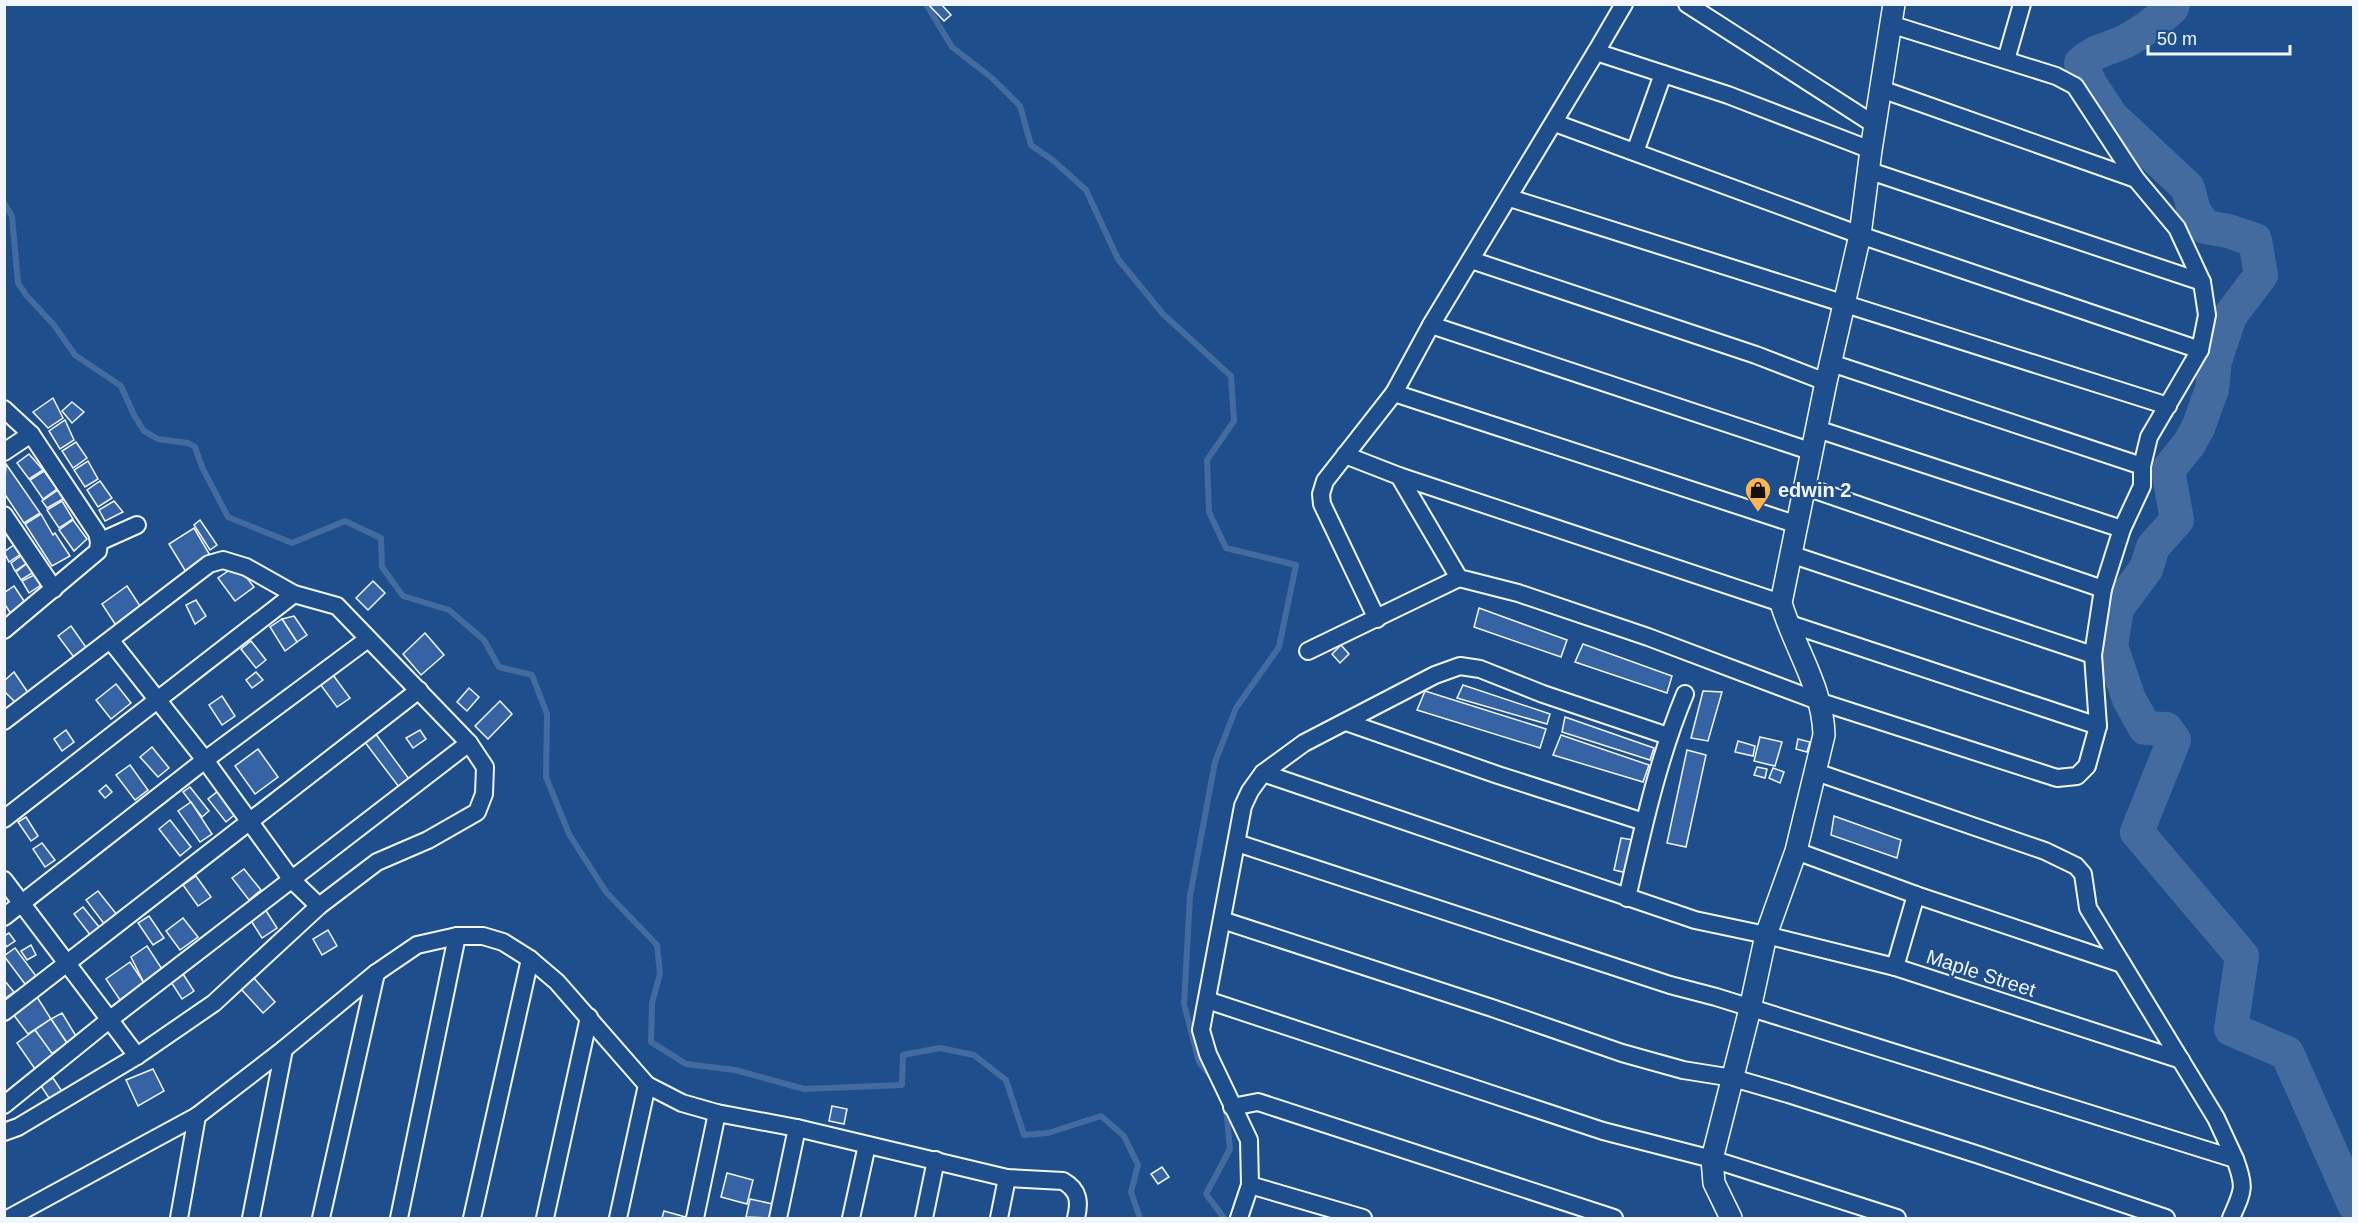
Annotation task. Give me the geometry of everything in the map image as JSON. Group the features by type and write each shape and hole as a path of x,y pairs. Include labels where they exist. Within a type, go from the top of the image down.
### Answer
{"street":[{"path":"1377,619 1322,504 1321,494 1324,481 1394,393 1431,325 1510,198 1624,4"},
{"path":"1687,4 1875,125"},
{"path":"2006,60 2022,4"},
{"path":"1308,651 1460,578 1518,593 1818,701 2057,778 2077,776 2087,765 2098,726 2093,655 2103,590 2122,529 2142,486 2142,466 2149,437 2200,350 2207,315 2202,282 2177,228 2136,179 2075,86 2056,76 2006,60 1892,14 1860,235 1843,302 1806,488 1790,554 1784,613 1803,654 1818,701 1823,716 1824,735 1797,851 1766,935 1712,1159 1714,1183 1731,1218"},
{"path":"1596,52 1728,95 1871,150"},
{"path":"1635,152 1663,74"},
{"path":"1881,89 2136,179"},
{"path":"1555,123 1860,235 2200,350"},
{"path":"1870,171 2202,282"},
{"path":"1510,198 2168,406"},
{"path":"1471,260 1746,351 2142,466"},
{"path":"1431,325 1813,452"},
{"path":"1394,393 1798,525"},
{"path":"4,409 31,434 96,533 99,542 98,551 54,590 5,627"},
{"path":"1817,429 2122,529"},
{"path":"4,452 31,434"},
{"path":"1345,455 2098,726"},
{"path":"1399,476 1460,578"},
{"path":"1806,488 2103,590"},
{"path":"4,515 54,590"},
{"path":"99,542 137,525"},
{"path":"1790,554 2093,655"},
{"path":"4,721 209,564 223,560 246,567 294,594 337,606 470,743 485,767 484,794 477,812 428,840 377,862 319,906 214,1003 137,1056 18,1128 4,1132"},
{"path":"4,819 294,594"},
{"path":"4,917 205,760 368,639"},
{"path":"111,641 205,760 292,880 319,906"},
{"path":"1239,1218 1250,1185 1249,1140 1208,1054 1201,1030 1243,806 1263,773 1304,743 1435,675 1460,666 1480,669 1544,694 1668,736"},
{"path":"4,1012 419,690"},
{"path":"1627,898 1644,822 1668,736 1685,694"},
{"path":"1346,722 1498,775 1644,822"},
{"path":"4,1105 109,1020 470,743"},
{"path":"1816,772 2045,851 2076,866 2083,874 2088,908 2216,1118 2235,1159 2242,1176 2243,1191 2231,1218"},
{"name":"Maple Street","path":"1263,773 1695,920 1894,967 2181,1060"},
{"path":"1237,843 1626,971 2235,1159"},
{"path":"1797,851 1916,895 2122,964"},
{"path":"4,880 137,1056"},
{"path":"1894,967 1916,895"},
{"path":"1222,920 1622,1053 1683,1070 1733,1078 1968,1151 2166,1218"},
{"path":"399,1218 457,936"},
{"path":"9,1218 197,1116 284,1049 376,973 417,945 457,936 483,936 503,942 530,959 557,982 647,1085 682,1103 717,1113 797,1128 1007,1178 1064,1181 1076,1192 1080,1206 1076,1218"},
{"path":"472,1218 530,959"},
{"path":"321,1218 376,973"},
{"path":"1207,1000 1603,1131 1712,1159 1897,1218"},
{"path":"545,1218 589,1017"},
{"path":"251,1218 284,1049"},
{"path":"618,1218 647,1085"},
{"path":"1232,1107 1258,1102 1614,1218"},
{"path":"695,1218 717,1113"},
{"path":"179,1218 197,1116"},
{"path":"778,1218 797,1128"},
{"path":"851,1218 867,1145"},
{"path":"924,1218 936,1160"},
{"path":"999,1218 1007,1178"},
{"path":"1250,1185 1363,1218"}],"building":[{"path":"941,4 951,15 944,21 929,5"},
{"path":"53,398 63,418 48,428 33,412"},
{"path":"72,402 84,412 72,423 62,411"},
{"path":"65,420 74,440 60,449 49,431"},
{"path":"76,442 87,458 73,468 62,451"},
{"path":"29,454 43,470 29,479 17,463"},
{"path":"88,461 98,479 85,487 74,470"},
{"path":"6,464 40,513 24,523 4,493"},
{"path":"44,471 57,489 43,499 30,480"},
{"path":"100,481 112,498 98,507 87,490"},
{"path":"58,490 63,499 47,508 42,501"},
{"path":"62,501 73,519 59,528 47,510"},
{"path":"114,501 123,512 105,521 99,510"},
{"path":"41,514 53,535 55,533 70,556 52,566 25,524"},
{"path":"73,520 87,539 74,551 59,530"},
{"path":"200,520 217,545 210,550 194,525"},
{"path":"194,528 211,557 186,572 169,544"},
{"path":"18,542 24,552 9,562 4,552"},
{"path":"25,553 30,561 15,571 11,563"},
{"path":"30,561 37,570 21,580 16,572"},
{"path":"237,565 254,587 235,601 218,578"},
{"path":"38,573 44,583 29,593 22,581"},
{"path":"373,581 385,593 368,610 356,598"},
{"path":"14,586 24,601 11,614 4,603 4,593"},
{"path":"127,586 142,609 117,627 102,604"},
{"path":"196,600 206,616 195,624 186,605"},
{"path":"1479,608 1567,640 1561,657 1474,627"},
{"path":"294,616 307,635 297,642 282,619"},
{"path":"282,619 297,642 285,651 270,627"},
{"path":"71,626 88,650 76,660 58,636"},
{"path":"425,633 444,655 421,675 403,654"},
{"path":"251,641 266,660 256,668 241,649"},
{"path":"1583,644 1672,676 1667,693 1575,662"},
{"path":"1341,645 1349,654 1340,663 1332,654"},
{"path":"14,672 29,694 17,704 4,691 4,681"},
{"path":"256,672 263,680 252,688 246,680"},
{"path":"333,675 350,698 337,707 320,684"},
{"path":"116,684 131,703 111,719 96,700"},
{"path":"1463,685 1550,714 1547,724 1457,698"},
{"path":"469,688 479,697 467,711 457,702"},
{"path":"1425,691 1546,729 1540,748 1417,710"},
{"path":"1703,691 1722,692 1708,741 1691,738"},
{"path":"222,696 235,716 222,725 209,705"},
{"path":"500,701 512,714 488,739 475,726"},
{"path":"1565,717 1654,748 1650,760 1562,732"},
{"path":"66,730 74,742 62,751 54,739"},
{"path":"420,730 426,739 413,748 406,738"},
{"path":"375,733 409,779 399,787 364,741"},
{"path":"1561,735 1649,765 1643,782 1553,755"},
{"path":"1760,737 1782,742 1775,766 1754,761"},
{"path":"1798,739 1810,742 1807,752 1796,749"},
{"path":"1738,741 1755,746 1753,756 1735,752"},
{"path":"152,747 169,768 158,777 140,757"},
{"path":"258,749 278,777 255,794 235,766"},
{"path":"1687,750 1706,755 1686,847 1667,843"},
{"path":"130,765 148,790 135,800 116,775"},
{"path":"1757,767 1767,769 1765,778 1754,775"},
{"path":"1773,768 1784,772 1780,783 1769,778"},
{"path":"106,785 112,792 105,798 99,791"},
{"path":"190,787 209,811 202,817 183,792"},
{"path":"222,788 239,811 226,822 208,799"},
{"path":"191,802 212,834 200,842 178,811"},
{"path":"1834,816 1901,840 1897,858 1831,835"},
{"path":"26,817 38,836 31,841 18,822"},
{"path":"170,820 191,847 180,856 159,829"},
{"path":"1621,838 1634,840 1627,873 1614,870"},
{"path":"42,843 55,860 45,867 33,849"},
{"path":"244,869 261,890 249,900 232,878"},
{"path":"196,876 211,897 198,906 183,885"},
{"path":"98,891 118,916 105,925 86,900"},
{"path":"83,907 100,928 91,936 74,914"},
{"path":"265,909 277,928 262,938 250,919"},
{"path":"149,916 164,938 153,945 138,923"},
{"path":"183,918 198,937 180,950 166,931"},
{"path":"328,930 337,946 322,955 313,939"},
{"path":"9,933 15,941 6,947 4,936"},
{"path":"31,945 36,955 27,960 21,951"},
{"path":"147,946 162,969 144,983 131,957"},
{"path":"15,948 36,976 25,984 4,956"},
{"path":"130,962 144,983 120,1000 106,979"},
{"path":"183,974 194,991 182,999 171,982"},
{"path":"253,977 275,1002 263,1013 241,989"},
{"path":"4,980 14,992 4,999"},
{"path":"37,997 51,1019 28,1034 13,1014"},
{"path":"62,1013 76,1036 67,1043 51,1019"},
{"path":"51,1019 67,1043 51,1054 35,1030"},
{"path":"35,1030 54,1056 35,1069 17,1043"},
{"path":"153,1069 164,1091 138,1106 126,1080"},
{"path":"53,1078 63,1093 51,1101 41,1086"},
{"path":"832,1106 847,1109 844,1124 829,1121"},
{"path":"1162,1167 1169,1177 1158,1184 1151,1174"},
{"path":"727,1173 753,1180 747,1204 721,1197"},
{"path":"750,1199 773,1204 770,1218 746,1217"},
{"path":"664,1211 689,1218 662,1218"}],"waterway":[{"path":"926,4 952,47 992,78 1020,106 1031,145 1055,162 1086,190 1118,259 1163,314 1231,376 1234,421 1207,460 1209,512 1226,548 1296,565 1279,647 1236,708 1215,762 1190,896 1184,1004 1199,1062 1214,1080"},
{"path":"2173,4 2172,8 2137,35 2096,53 2081,63 2090,84 2112,117 2188,188 2194,211 2205,227 2228,231 2255,240 2261,275 2230,316 2215,361 2212,389 2198,428 2189,444 2168,470 2177,520 2153,547 2146,569 2117,608 2111,646 2129,699 2145,728 2166,729 2174,740 2137,832 2242,956 2231,1029 2287,1053 2354,1204"},
{"path":"4,203 12,216 18,283 26,295 54,325 75,355 121,386 144,431 158,439 188,443 195,447 202,467 228,517 292,543 345,521 381,538 382,567 403,596 449,610 484,640 499,667 532,675 547,714 546,777 569,834 606,892 657,945 660,974 652,1003 651,1042 686,1064 735,1070 804,1089 902,1085 903,1055 940,1048 974,1055 1006,1080 1024,1135 1048,1133 1101,1116 1124,1136 1138,1165 1131,1192 1140,1218"},
{"path":"1224,1218 1206,1194 1230,1149 1226,1108"}],"place":[{"name":"edwin 2","path":"1758,513"}]}
